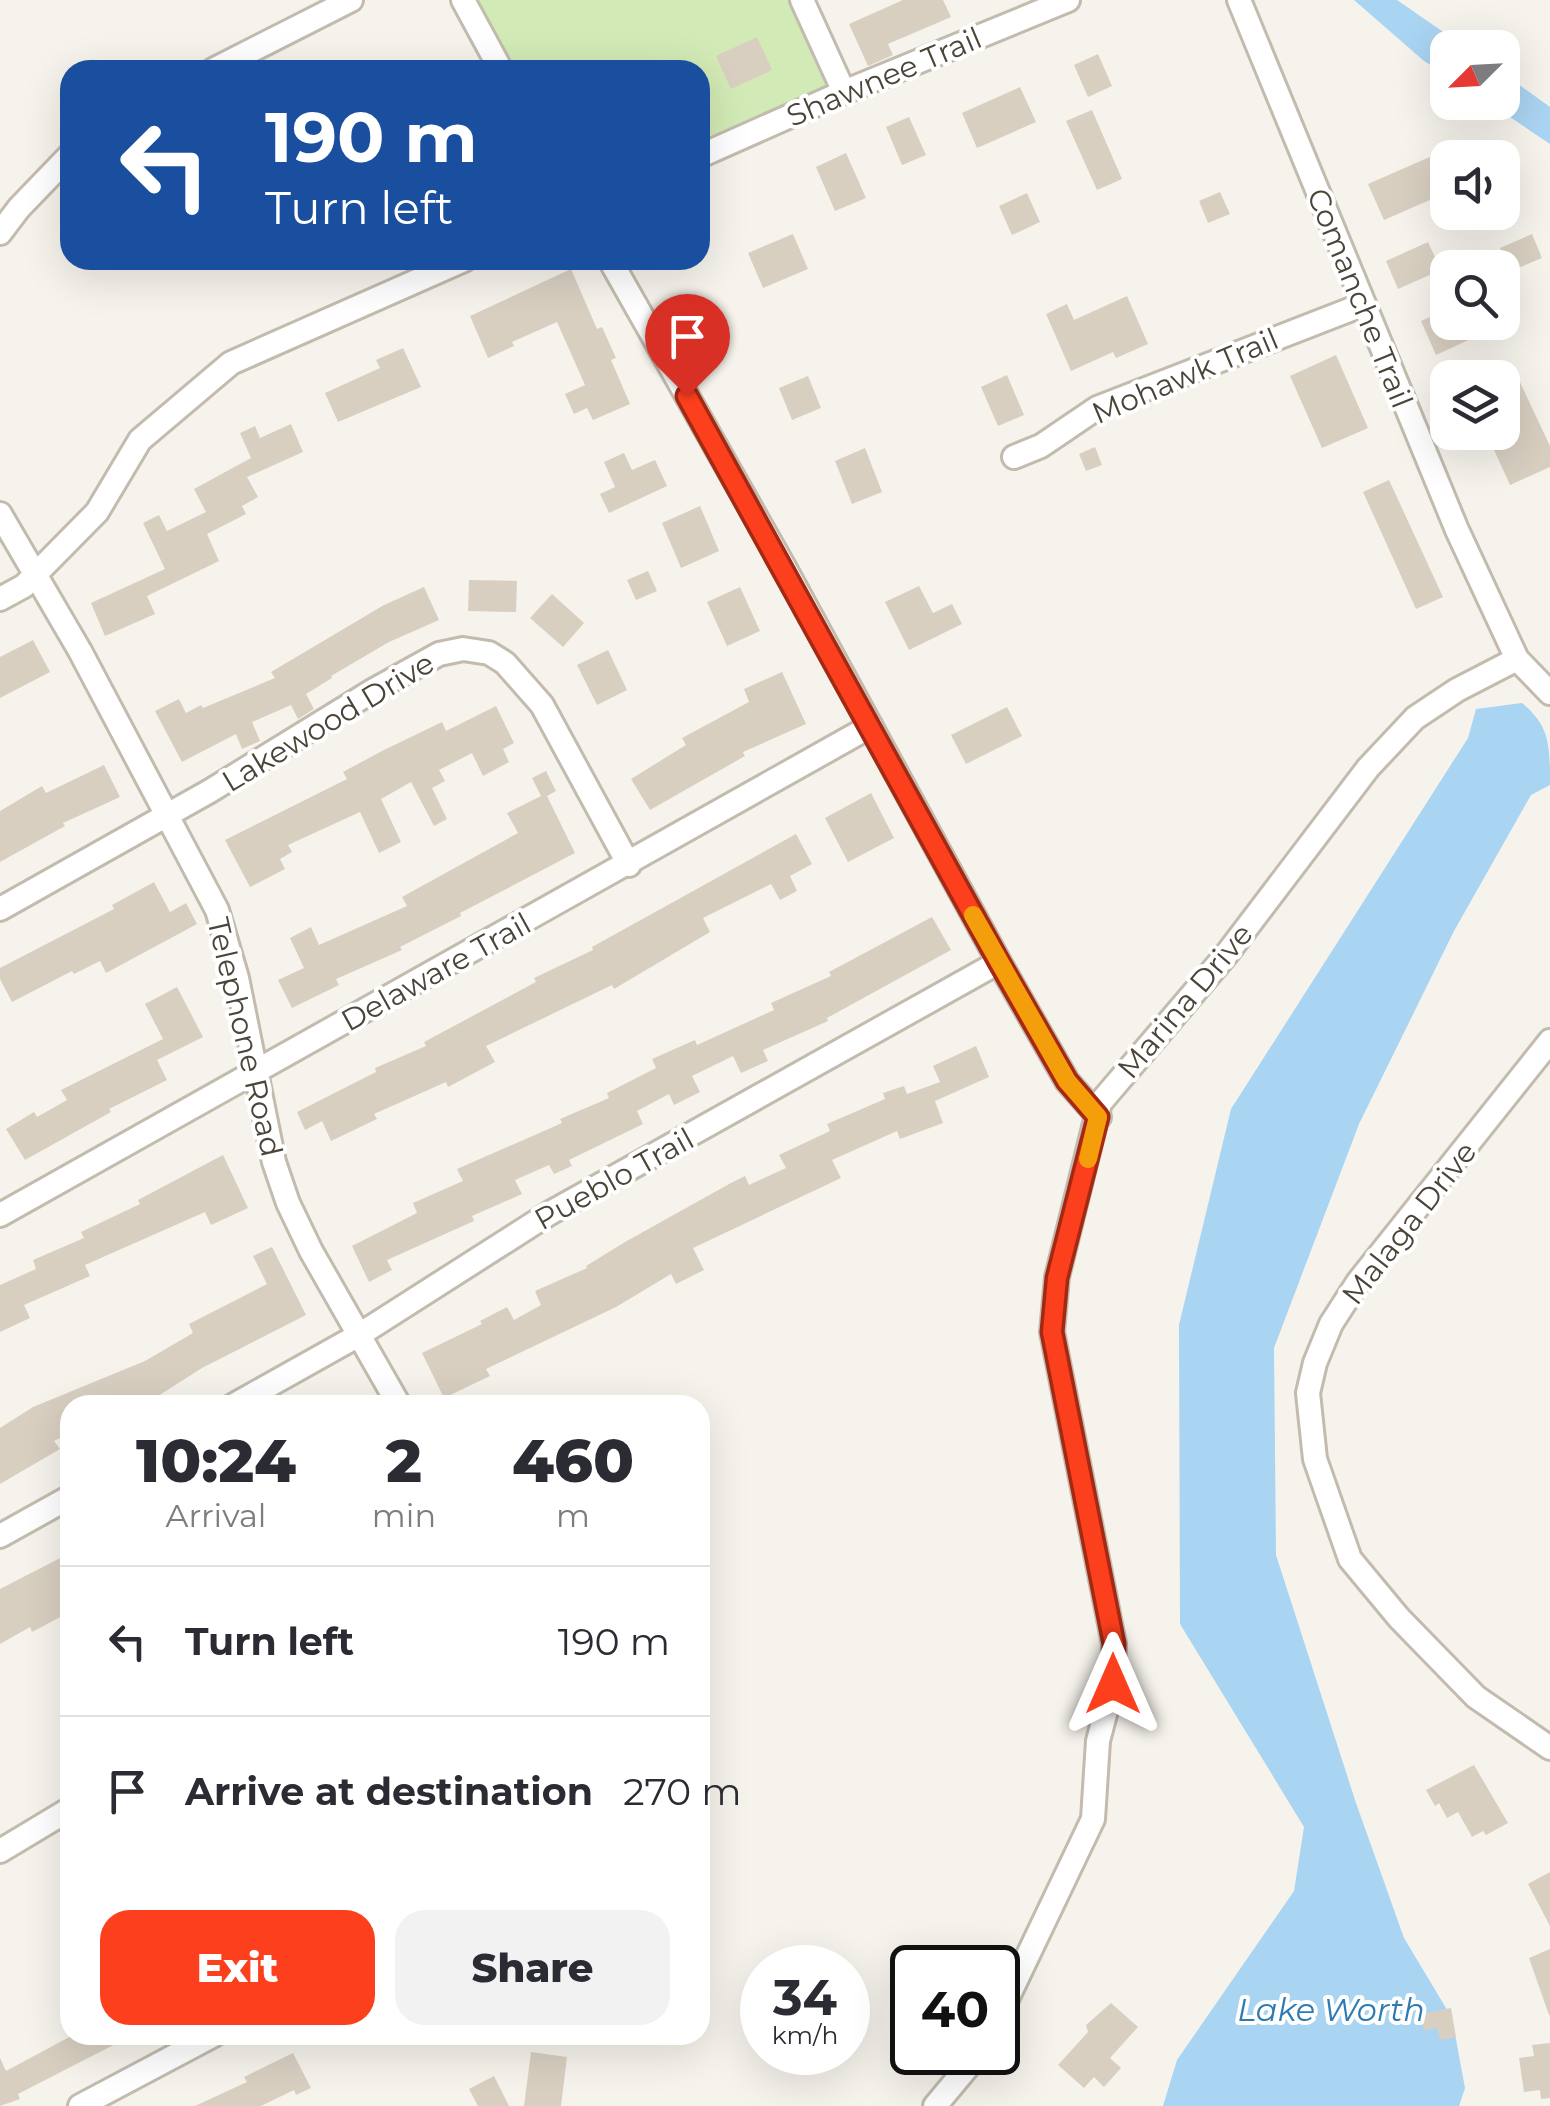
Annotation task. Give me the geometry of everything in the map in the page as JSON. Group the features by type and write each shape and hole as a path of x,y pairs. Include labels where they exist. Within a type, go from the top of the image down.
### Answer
{"street":[{"path":"233,60 351,0"},
{"path":"463,0 496,60"},
{"path":"802,0 844,92"},
{"name":"Shawnee Trail","path":"710,152 1068,0"},
{"name":"Comanche Trail","path":"1239,0 1457,530 1518,659 1550,693"},
{"path":"0,233 18,208 60,165"},
{"path":"0,599 34,577 97,512 140,440 230,363 441,270"},
{"path":"616,270 999,962 1067,1081 1098,1117"},
{"name":"Mohawk Trail","path":"1014,458 1041,446 1097,408 1362,305"},
{"name":"Telephone Road","path":"0,514 80,651 217,910 237,978 274,1162 288,1203 393,1395"},
{"name":"Lakewood Drive","path":"0,908 165,816 374,690 440,654 463,649 489,652 505,663 542,705 629,865"},
{"name":"Marina Drive","path":"1020,1972 1093,1819 1098,1741 1113,1684 1114,1644 1052,1332 1057,1278 1100,1103 1226,954 1368,768 1415,718 1518,659"},
{"name":"Delaware Trail","path":"0,1215 871,726"},
{"name":"Pueblo Trail","path":"252,1395 358,1335 550,1213 999,962"},
{"name":"Malaga Drive","path":"1550,1041 1358,1282 1332,1324 1315,1362 1308,1393 1315,1459 1350,1559 1399,1618 1476,1697 1550,1748"},
{"path":"0,1536 60,1503"},
{"path":"0,1851 60,1815"},
{"path":"80,2106 195,2045"},
{"path":"935,2106 961,2075"}],"green space":[{"path":"464,0 802,0 844,92 710,152 710,60 497,60"}],"water":[{"path":"1354,0 1397,0 1440,30 1430,30 1430,65"},
{"path":"1520,85 1550,107 1550,144 1514,120 1520,120"},
{"name":"Lake Worth","path":"1522,703 1543,729 1550,759 1550,785 1531,795 1454,931 1359,1124 1274,1348 1276,1555 1404,1938 1452,2018 1465,2088 1459,2106 1163,2106 1177,2060 1294,1891 1304,1827 1180,1624 1179,1325 1231,1109 1468,738 1476,709"}],"building":[{"path":"903,0 943,0 951,17 888,44 893,55 868,66 849,24"},
{"path":"757,37 772,70 731,89 716,56"},
{"path":"1098,54 1112,86 1088,97 1074,65"},
{"path":"1020,87 1036,122 977,148 962,113"},
{"path":"1092,110 1122,179 1097,190 1066,121"},
{"path":"909,117 926,155 902,165 886,127"},
{"path":"846,153 866,198 835,211 816,167"},
{"path":"1430,157 1430,200 1384,220 1368,184"},
{"path":"1220,192 1230,214 1208,223 1199,201"},
{"path":"1027,193 1040,222 1012,235 999,206"},
{"path":"793,234 808,269 763,288 748,253"},
{"path":"1532,234 1542,258 1520,267 1520,250 1500,248"},
{"path":"1428,242 1432,250 1430,275 1398,289 1386,261"},
{"path":"571,270 597,329 602,327 616,358 611,360 630,404 593,420 587,408 574,414 565,394 585,385 557,322 512,342 514,346 488,358 470,316"},
{"path":"1127,296 1148,344 1116,358 1113,352 1071,371 1046,314 1067,304 1074,320"},
{"path":"1430,317 1430,340 1468,340 1436,355 1421,321"},
{"path":"403,348 421,387 338,422 325,393 380,368 376,360"},
{"path":"1336,355 1368,428 1322,448 1290,376"},
{"path":"1007,375 1024,415 998,426 981,387"},
{"path":"808,376 821,408 792,420 779,388"},
{"path":"1520,382 1550,446 1550,467 1510,485 1494,450 1520,450"},
{"path":"291,424 303,452 247,477 258,497 242,506 246,514 207,534 219,561 147,596 155,614 105,636 91,603 165,569 143,523 159,515 167,531 206,512 194,489 251,458 240,433 255,426 260,438"},
{"path":"1095,447 1102,465 1086,471 1079,454"},
{"path":"865,448 882,492 852,504 835,461"},
{"path":"624,453 632,470 655,460 667,486 609,513 600,494 615,487 604,462"},
{"path":"1389,480 1443,597 1416,609 1363,492"},
{"path":"700,506 719,551 681,568 662,523"},
{"path":"648,571 657,591 636,600 627,580"},
{"path":"469,580 517,581 516,612 468,611"},
{"path":"919,586 933,613 952,604 962,624 909,650 885,602"},
{"path":"424,587 439,620 389,642 331,676 306,694 314,709 298,719 291,705 252,722 260,741 242,749 236,734 182,762 155,711 179,699 186,713 275,678 271,672 384,605"},
{"path":"740,587 760,631 727,646 707,602"},
{"path":"552,594 584,623 563,647 530,618"},
{"path":"33,640 50,672 0,698 0,657"},
{"path":"608,650 627,690 597,705 577,665"},
{"path":"782,672 806,724 743,752 745,756 650,810 631,779 686,745 682,738 749,702 744,689"},
{"path":"496,706 514,743 503,749 509,762 483,776 472,753 439,770 445,781 432,788 447,819 434,826 411,782 381,799 401,842 379,853 360,812 288,845 292,852 280,859 285,869 250,887 225,840 347,779 343,772 382,751 442,722 446,731"},
{"path":"1007,707 1022,736 966,764 951,735"},
{"path":"104,765 120,797 63,823 65,826 0,862 0,811 42,786 46,793"},
{"path":"546,771 556,791 547,796 575,853 460,913 461,916 400,947 402,950 336,979 339,985 292,1008 278,980 304,968 290,938 311,927 319,945 407,906 402,897 518,833 507,813 541,796 532,778"},
{"path":"871,793 894,838 848,862 825,818"},
{"path":"796,834 812,864 790,876 797,891 780,900 771,884 703,918 710,932 614,989 612,985 486,1046 495,1062 448,1087 446,1082 374,1114 377,1119 331,1141 322,1121 305,1130 297,1112 376,1072 375,1068 426,1046 424,1042 536,982 534,978 593,950 592,947"},
{"path":"154,882 170,912 186,903 197,924 106,973 100,961 12,1002 0,979 0,968 114,909 112,905"},
{"path":"932,917 951,950 827,1018 828,1021 763,1050 768,1061 741,1073 733,1056 692,1076 700,1092 674,1105 669,1094 637,1111 643,1124 569,1160 572,1166 554,1174 549,1165 515,1180 522,1194 472,1216 474,1221 387,1260 392,1270 369,1282 352,1246 417,1213 413,1203 463,1181 457,1169 562,1123 560,1119 609,1098 607,1093 656,1068 652,1059 695,1040 697,1045 774,1010 771,1003 831,976 829,972"},
{"path":"177,987 203,1037 157,1060 167,1080 109,1109 111,1112 25,1160 6,1129 34,1112 37,1117 67,1100 61,1090 163,1039 145,1004"},
{"path":"976,1046 989,1077 935,1101 943,1123 900,1139 897,1131 832,1160 841,1178 693,1248 704,1270 676,1284 671,1274 616,1307 486,1369 490,1376 443,1395 422,1353 482,1324 480,1321 507,1307 514,1320 541,1305 535,1291 587,1268 625,1242 745,1176 749,1185 786,1168 779,1155 830,1131 827,1124 885,1099 883,1093 904,1086 907,1094 940,1082 933,1066"},
{"path":"223,1155 248,1208 211,1225 205,1212 85,1265 90,1276 24,1305 30,1318 0,1332 0,1285 36,1269 33,1260 84,1238 81,1232 140,1204 138,1200"},
{"path":"272,1247 306,1315 202,1368 160,1395 62,1395 145,1361 193,1333 189,1324 267,1284 253,1256"},
{"path":"60,1396 60,1438 54,1441 60,1449 0,1484 0,1428"},
{"path":"60,1558 60,1617 32,1632 30,1627 0,1644 0,1589"},
{"path":"1474,1765 1508,1823 1486,1835 1483,1831 1472,1837 1458,1812 1447,1818 1426,1790"},
{"path":"1550,1872 1550,1926 1528,1884"},
{"path":"1550,1949 1550,2015 1549,2015 1529,1958"},
{"path":"1111,2003 1138,2027 1110,2058 1121,2068 1104,2087 1094,2077 1084,2088 1058,2065 1088,2032 1086,2025"},
{"path":"1451,2008 1456,2037 1440,2040 1437,2028 1424,2030 1421,2014"},
{"path":"60,2042 60,2045 114,2045 18,2094 20,2099 0,2106 0,2058 6,2071"},
{"path":"1550,2043 1550,2098 1541,2099 1540,2090 1524,2092 1519,2058 1534,2056 1532,2045"},
{"path":"531,2052 567,2057 561,2106 524,2106"},
{"path":"293,2053 311,2088 296,2095 294,2090 261,2106 195,2106 247,2082 244,2077"},
{"path":"494,2076 509,2106 478,2106 469,2089"}],"slow traffic":[{"path":"973,915 1067,1081 1098,1117 1088,1159"}],"route":[{"path":"687,396 999,962 1067,1081 1098,1117 1057,1278 1052,1332 1114,1644 1113,1684"}]}
